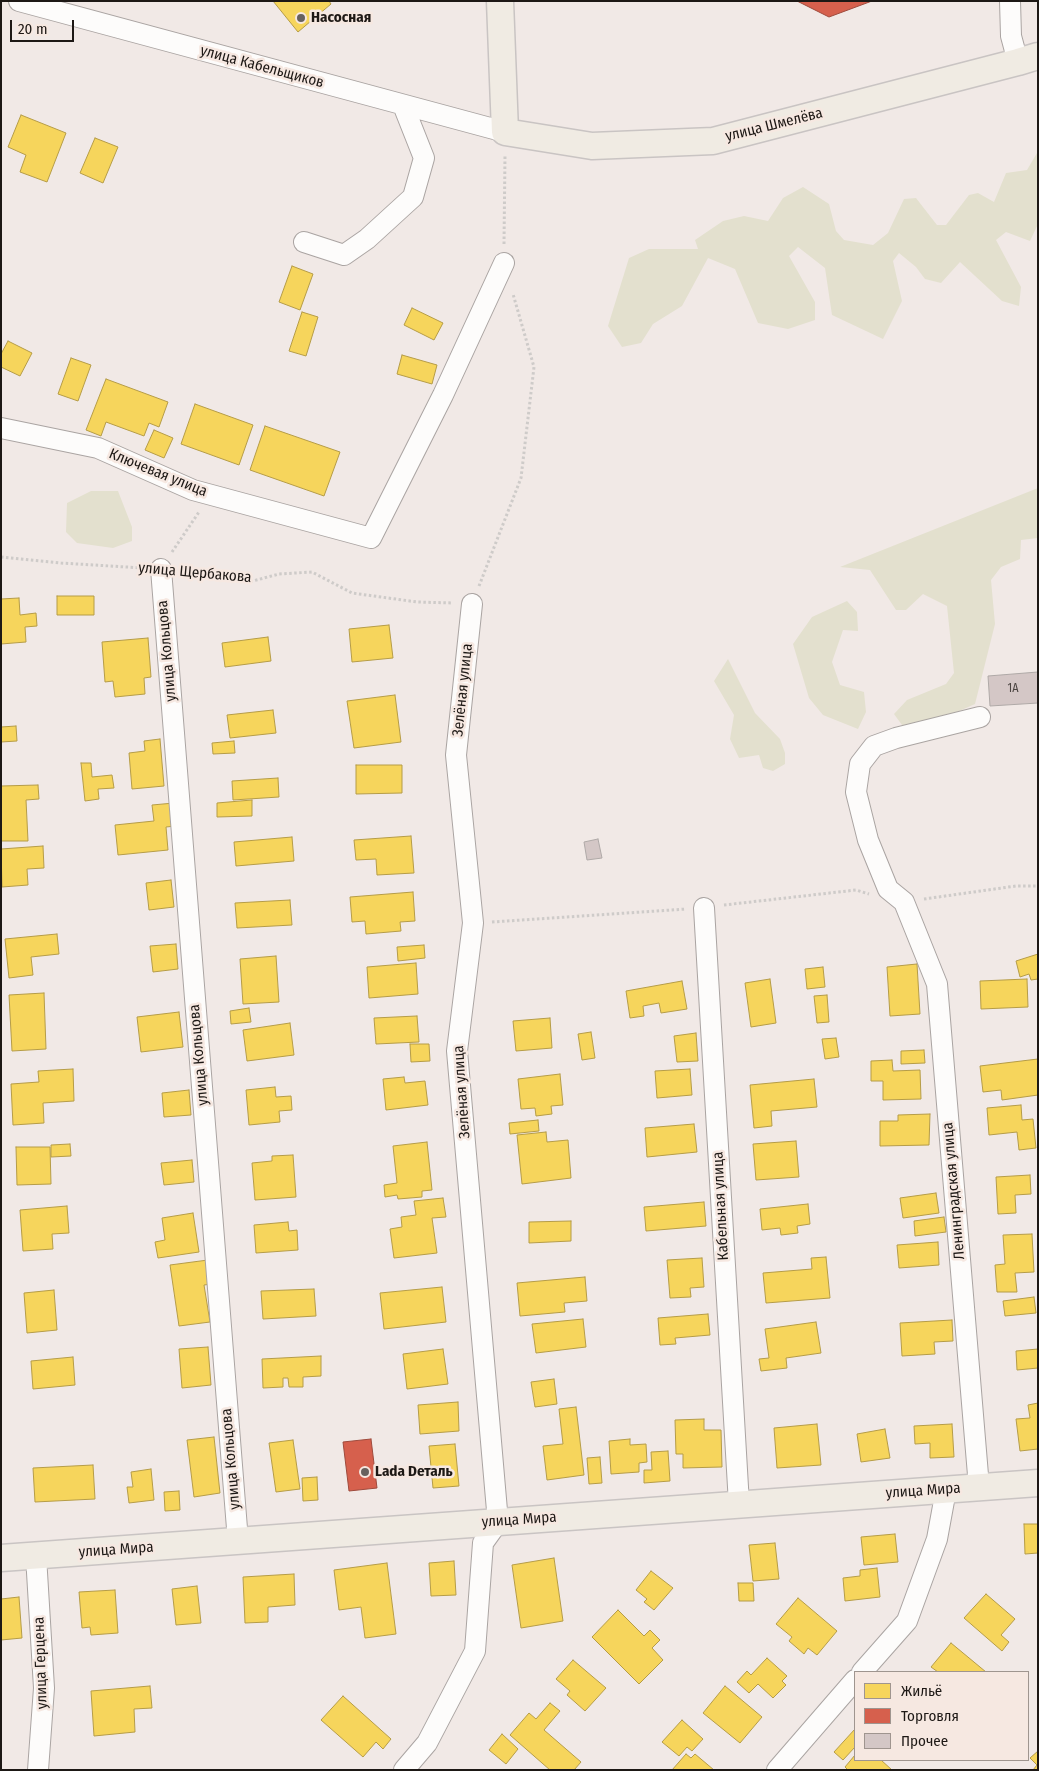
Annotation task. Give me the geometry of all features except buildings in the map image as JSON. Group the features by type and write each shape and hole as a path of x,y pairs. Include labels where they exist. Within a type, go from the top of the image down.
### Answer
{"main road":[{"path":"500,1 505,132"},
{"name":"улица Шмелёва","path":"505,132 592,146 713,141 1028,59"},
{"name":"улица Мира","path":"1,1558 1038,1483"}],"street":[{"name":"улица Кабельщиков","path":"19,1 505,132"},
{"path":"1010,1 1010,36 1028,59"},
{"path":"304,242 344,255 367,239 413,197 424,158 403,105"},
{"name":"Ключевая улица","path":"1,428 98,448 193,490 371,538 443,394 504,263"},
{"name":"улица Кольцова","path":"160,569 238,1541"},
{"name":"Зелёная улица","path":"472,604 456,755 473,923 457,1051 498,1522"},
{"path":"904,902 888,889 868,840 856,792 860,764 874,746 896,738 980,716"},
{"name":"Ленинградская улица","path":"904,902 937,984 979,1487"},
{"name":"Кабельная улица","path":"704,908 739,1504"},
{"path":"863,1671 907,1621 937,1539 946,1490"},
{"path":"404,1770 427,1743 475,1651 482,1543 498,1522"},
{"name":"улица Герцена","path":"36,1556 44,1688 38,1770"},
{"path":"777,1770 854,1681"}],"path":[{"path":"472,604 521,478 534,367 504,263 505,132"},
{"path":"160,569 210,495"},
{"name":"улица Щербакова","path":"1,557 160,569 249,582 279,574 312,572 352,593 417,602 472,604"},
{"path":"473,923 704,908 856,890 904,902 1016,886 1038,886"}],"shaded area":[{"path":"1037,153 1038,224 1030,241 1006,232 996,240 1021,287 1019,306 1002,301 960,262 941,283 925,279 916,267 899,253 893,261 902,301 883,339 832,315 825,268 798,247 789,256 815,302 815,320 788,329 758,323 735,269 708,258 682,306 653,324 641,343 622,347 608,326 629,258 649,249 698,249 695,240 723,221 744,216 768,221 783,198 803,187 829,204 836,231 844,240 873,245 888,233 904,199 916,198 937,225 946,225 969,195 978,193 994,202 1006,173 1027,170"},
{"path":"1038,488 1038,538 1021,540 1020,559 1001,567 991,580 995,624 975,704 930,724 902,725 894,714 907,700 946,684 954,673 947,606 923,594 906,610 896,610 870,570 840,567"},
{"path":"91,491 118,491 132,527 132,541 113,548 77,543 66,532 67,503"},
{"path":"847,601 857,612 858,631 843,630 832,662 840,685 864,692 866,712 858,729 823,715 809,698 793,644 812,617"},
{"path":"728,659 755,713 780,739 785,753 785,764 773,771 763,768 759,755 739,758 730,739 734,715 714,681"}],"place":[{"name":"Насосная","path":"301,18"},
{"name":"Lada Dеталь","path":"365,1472"}]}
